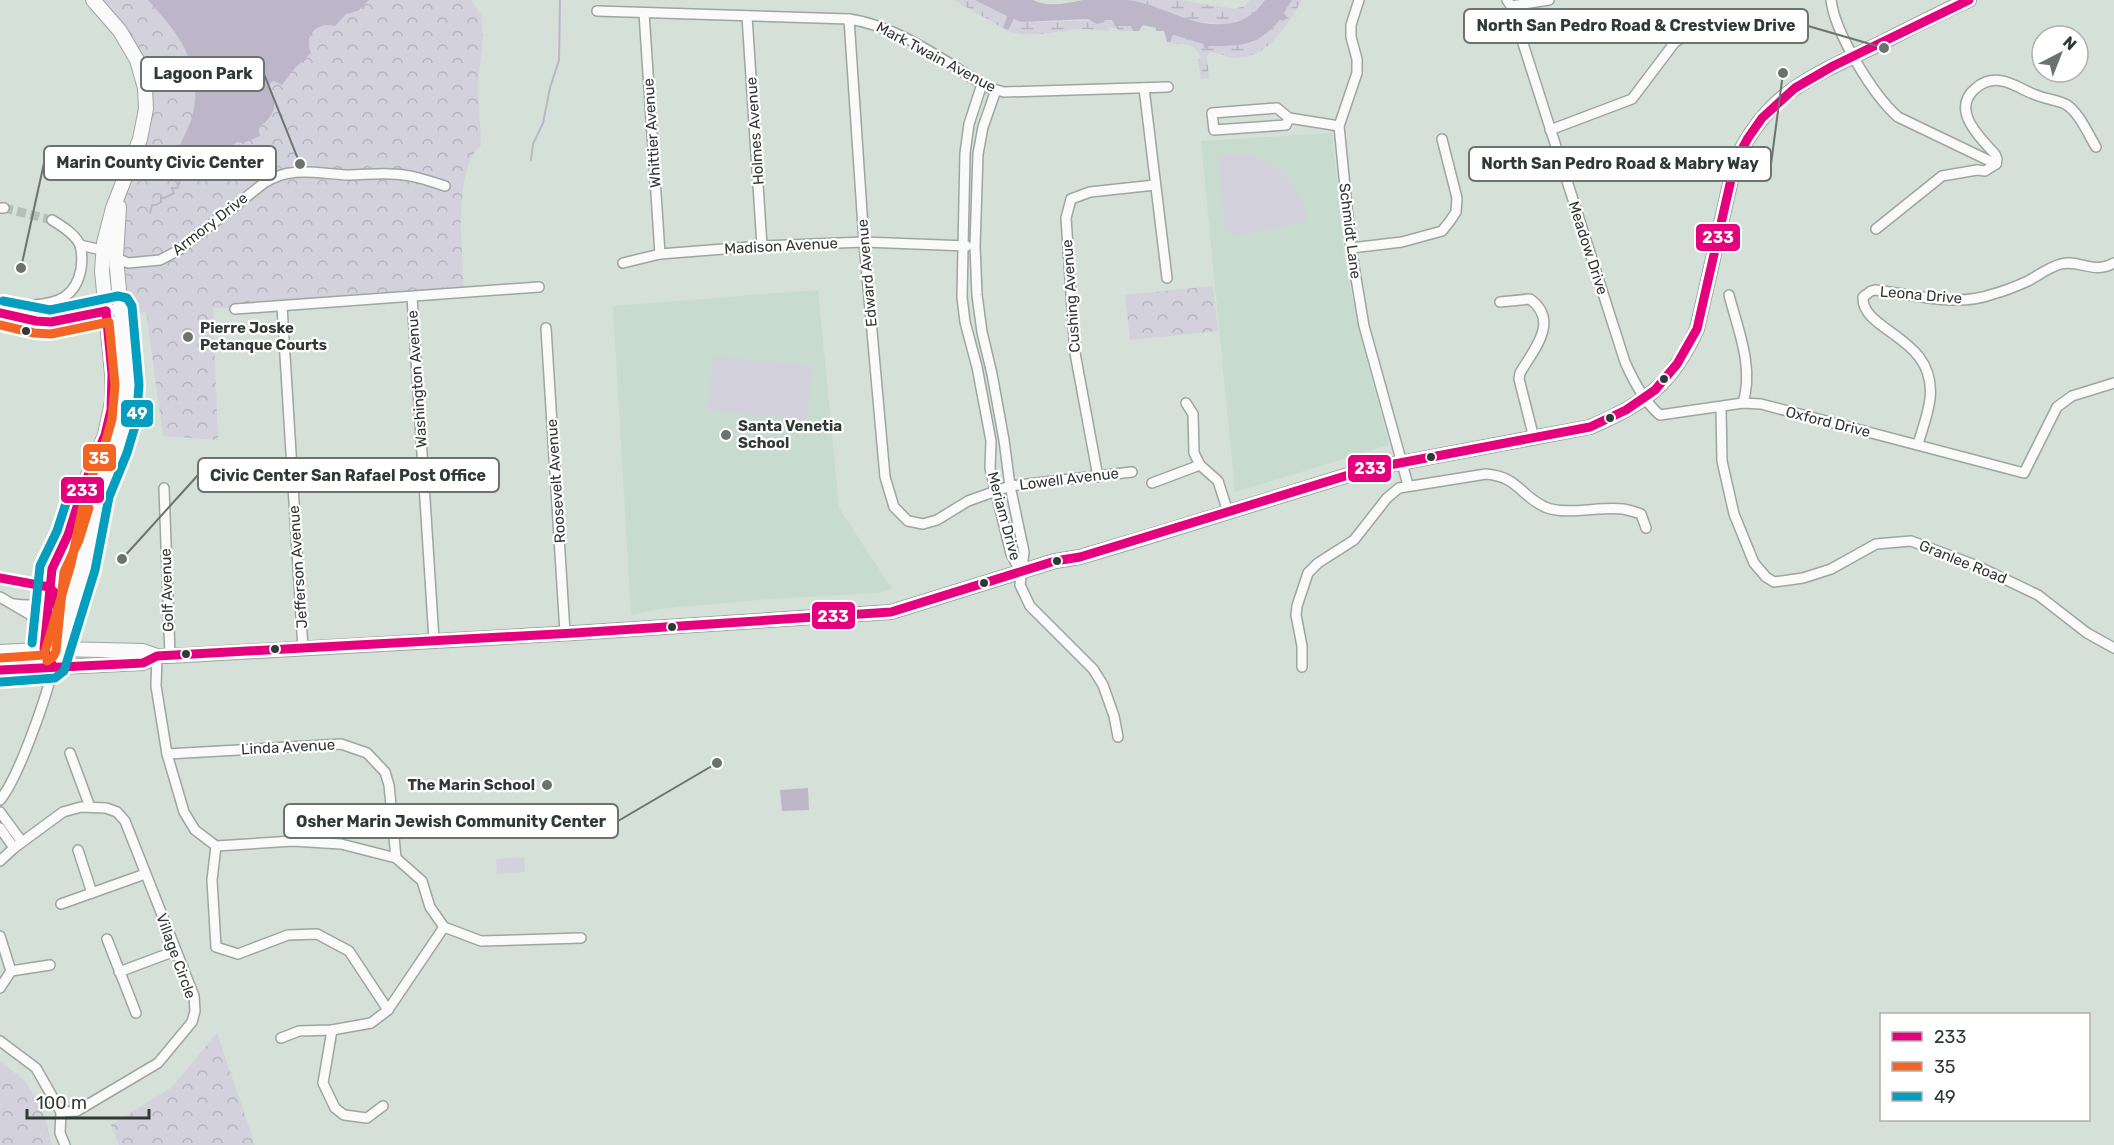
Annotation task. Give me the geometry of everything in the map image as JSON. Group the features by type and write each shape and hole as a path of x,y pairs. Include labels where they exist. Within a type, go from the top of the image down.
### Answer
{"street":[{"path":"65,626 52,601 49,587 53,565 68,535 84,485 110,419 113,383 102,251 109,218 143,128 146,109 145,88 132,50 93,0"},
{"name":"Schmidt Lane","path":"1359,0 1351,25 1351,38 1357,59 1356,73 1339,126 1351,248 1364,326 1408,485"},
{"path":"1509,3 1549,0"},
{"path":"1831,0 1832,11 1852,53 1887,107 1898,117 1996,164"},
{"path":"0,670 143,663 163,656 891,612 1020,571 1058,560 1080,557 1226,508 1401,456 1590,427 1620,414 1643,395 1667,380 1680,364 1697,329 1735,162 1747,137 1776,103 1801,83 1952,0"},
{"path":"1852,53 1968,0"},
{"name":"Meadow Drive","path":"1509,3 1625,362 1643,395"},
{"name":"Mark Twain Avenue","path":"597,11 868,21 889,29 982,84 1004,92 1168,87"},
{"name":"Whittier Avenue","path":"644,13 660,254"},
{"path":"1550,130 1632,99 1675,42 1721,15"},
{"name":"Holmes Avenue","path":"747,16 762,246"},
{"name":"Edward Avenue","path":"849,19 864,242 885,477 894,507 908,521"},
{"path":"1996,164 1995,154 1972,126 1965,105 1973,90 1991,80 2003,81 2034,95 2066,105 2075,113 2096,147"},
{"name":"Meriam Drive","path":"982,84 969,124 965,153 962,297 965,322 977,367 991,441 990,468 995,492 1011,554 1020,571"},
{"path":"1144,88 1167,278"},
{"name":"Meriam Drive","path":"996,90 983,127 978,154 975,246 977,295 1010,486 1024,552 1020,571"},
{"path":"1289,118 1286,125 1214,130 1212,113 1277,108 1289,118 1339,126"},
{"path":"1351,248 1402,242 1442,231 1456,212 1457,198 1442,139"},
{"path":"1876,229 1942,176 1977,170 1985,171 1996,164"},
{"name":"Armory Drive","path":"80,245 102,251 128,263 154,261 170,256 259,186 285,173 309,171 351,175 392,174 418,177 445,186"},
{"name":"Cushing Avenue","path":"1098,477 1075,353 1066,218 1071,199 1090,192 1155,185"},
{"path":"0,800 15,774 60,649 83,567 97,494 119,439 126,412 127,379 116,257 120,190"},
{"path":"34,305 55,303 66,296 76,286 82,262 80,245 65,228 52,220"},
{"name":"Madison Avenue","path":"623,263 660,254 762,246 864,242 975,246"},
{"name":"Leona Drive","path":"1918,444 1930,398 1923,362 1912,347 1881,325 1864,309 1863,297 1866,294 1875,290 1951,301 1965,300 1992,295 2063,263 2093,268 2102,268 2114,263"},
{"path":"235,309 539,287"},
{"path":"1729,295 1748,368 1748,387 1743,403"},
{"name":"Washington Avenue","path":"412,297 434,640"},
{"path":"1500,302 1530,299 1540,306 1545,316 1542,334 1520,373 1519,379 1533,434"},
{"name":"Jefferson Avenue","path":"282,306 303,649"},
{"path":"31,320 60,322 120,308"},
{"name":"Roosevelt Avenue","path":"546,328 566,633"},
{"name":"Oxford Drive","path":"1643,395 1660,415 1743,403 1761,404 2024,473 2057,406 2072,396 2114,383"},
{"path":"1186,403 1193,414 1194,453 1200,465 1218,481 1226,508"},
{"name":"Granlee Road","path":"1721,406 1722,461 1734,514 1754,563 1766,577 1774,582 1803,578 1831,569 1876,544 1911,541 1975,565 2038,594 2087,633 2114,648"},
{"path":"1152,483 1200,465"},
{"name":"Lowell Avenue","path":"908,521 923,524 937,520 968,501 1010,486 1131,472"},
{"path":"1302,667 1302,646 1296,615 1299,596 1308,573 1318,563 1354,540 1387,498 1399,488 1486,474 1498,475 1507,478 1548,508 1556,510 1623,509 1641,514 1646,528"},
{"name":"Golf Avenue","path":"164,488 163,656 156,686 167,754 184,812 195,830 216,846"},
{"path":"1020,571 1020,585 1030,606 1093,669 1103,686 1119,738"},
{"path":"0,578 49,587"},
{"path":"14,603 36,605 52,601 77,587"},
{"path":"0,597 14,603 33,617 45,630"},
{"path":"52,601 45,630 44,650 53,666"},
{"path":"0,652 60,649 143,651 163,656"},
{"name":"Linda Avenue","path":"167,754 341,744 367,753 385,772 389,785 396,858"},
{"path":"70,753 90,807"},
{"name":"Village Circle","path":"0,861 63,812 81,807 106,808 117,812 125,821 194,996 195,1011 192,1022 158,1063 76,1111 61,1112"},
{"path":"0,812 18,845"},
{"path":"0,828 18,845"},
{"path":"388,1010 349,951 317,934 288,935 238,954 216,947 212,880 216,846 293,841 341,844 396,858 422,881 430,907 444,927 481,941 581,938"},
{"path":"78,850 92,893"},
{"path":"61,904 145,874"},
{"path":"281,1038 299,1031 332,1030 370,1023 388,1010 444,927"},
{"path":"0,936 11,970 0,988"},
{"path":"107,939 136,1013"},
{"path":"119,972 175,951"},
{"path":"11,970 50,964"},
{"path":"332,1030 323,1083 335,1108 344,1115 367,1118 383,1106"},
{"path":"0,1041 36,1068 61,1112 60,1133 65,1145"}],"shaded area":[{"path":"148,0 369,0 358,11 346,14 335,26 323,26 313,31 309,41 311,53 294,69 282,85 274,81 270,83 269,88 274,105 268,120 258,127 260,136 243,143 237,142 219,155 208,149 205,152 207,160 205,163 189,174 189,177 183,178 176,174 177,157 191,121 195,99 192,67 179,39"},
{"path":"975,0 1033,0 1052,4 1083,0 1125,0 1150,5 1198,22 1223,24 1247,17 1265,0 1292,0 1284,13 1287,17 1255,40 1239,45 1208,46 1205,49 1203,44 1174,35 1171,42 1167,42 1164,31 1156,31 1156,28 1143,25 1139,31 1133,31 1131,26 1115,26 1112,20 1105,20 1097,24 1088,19 1021,22 1014,19 1008,30 1003,28 1007,16"},
{"path":"1332,133 1344,254 1358,327 1389,445 1235,492 1201,141"},
{"name":"Santa Venetia School","path":"818,290 839,508 892,589 878,593 770,599 659,609 631,615 613,306"},
{"path":"808,788 809,810 782,811 780,790"}],"green space":[{"path":"93,0 471,0 481,15 483,38 478,83 481,145 470,160 461,207 464,290 241,308 213,308 218,440 163,436 146,311 126,320 120,207 140,139 140,69"},
{"path":"954,0 975,0 1007,16 1003,28"},
{"path":"1126,0 1181,0 1235,9 1244,6 1250,0 1265,0 1249,18 1223,24 1189,20 1157,7"},
{"path":"1292,0 1302,0 1276,38 1259,52 1237,58 1209,53 1207,57 1209,78 1201,79 1198,59 1201,58 1196,49 1186,44 1172,44 1174,35 1203,44 1205,48 1248,43 1264,35 1288,8"},
{"path":"1014,19 1030,22 1113,20 1113,24 1131,26 1133,31 1118,31 1117,28 1109,27 1109,31 1080,29 1044,34 1007,31"},
{"path":"1237,154 1264,161 1284,174 1299,194 1308,221 1237,236 1224,227 1218,155"},
{"path":"1213,286 1218,331 1130,340 1125,295"},
{"path":"713,356 812,366 807,420 708,410"},
{"path":"524,857 525,872 497,874 496,859"},
{"path":"217,1033 255,1145 119,1145 111,1125 172,1087"},
{"path":"0,1061 24,1080 42,1107 52,1145 0,1145"}],"waterway":[{"path":"531,160 533,144 543,123 550,88 559,60 560,0"},
{"path":"150,213 152,205 161,202 161,197 164,198 174,193 172,188 177,188 182,176"}],"tunnel":[{"path":"4,208 52,220"},
{"path":"0,300 34,305"},
{"path":"0,313 31,320"}],"transit line":[{"name":"233","path":"0,670 143,663 157,656 574,633 891,612 1368,469 1590,427 1626,410 1655,390 1677,364 1697,329 1735,162 1762,118 1795,88 1833,66 1969,0"},
{"name":"49","path":"1,682 55,678 64,671 95,570 109,497 127,453 136,423 139,385 132,306 127,298 118,296 50,310 3,301"},
{"name":"233","path":"0,313 51,322 106,311"},
{"name":"233","path":"53,666 44,649 52,569 68,535 84,485 105,435 111,410 112,374 106,311"},
{"name":"35","path":"0,325 34,333 51,334 109,322 115,385 112,419 105,444 86,491 71,564 44,655 0,658"},
{"name":"49","path":"32,643 40,566 57,531 67,500"},
{"name":"35","path":"47,661 56,651 64,572 79,540 89,508"},
{"name":"233","path":"0,578 49,587 55,593 57,607"}],"place":[{"name":"North San Pedro Road & Crestview Drive","path":"1884,48"},
{"name":"North San Pedro Road & Mabry Way","path":"1783,73"},
{"name":"Lagoon Park","path":"300,164"},
{"name":"Marin County Civic Center","path":"21,268"},
{"name":"Pierre Joske Petanque Courts","path":"188,337"},
{"name":"Santa Venetia School","path":"726,435"},
{"name":"Civic Center San Rafael Post Office","path":"122,559"},
{"name":"Osher Marin Jewish Community Center","path":"717,763"},
{"name":"The Marin School","path":"547,785"}]}
